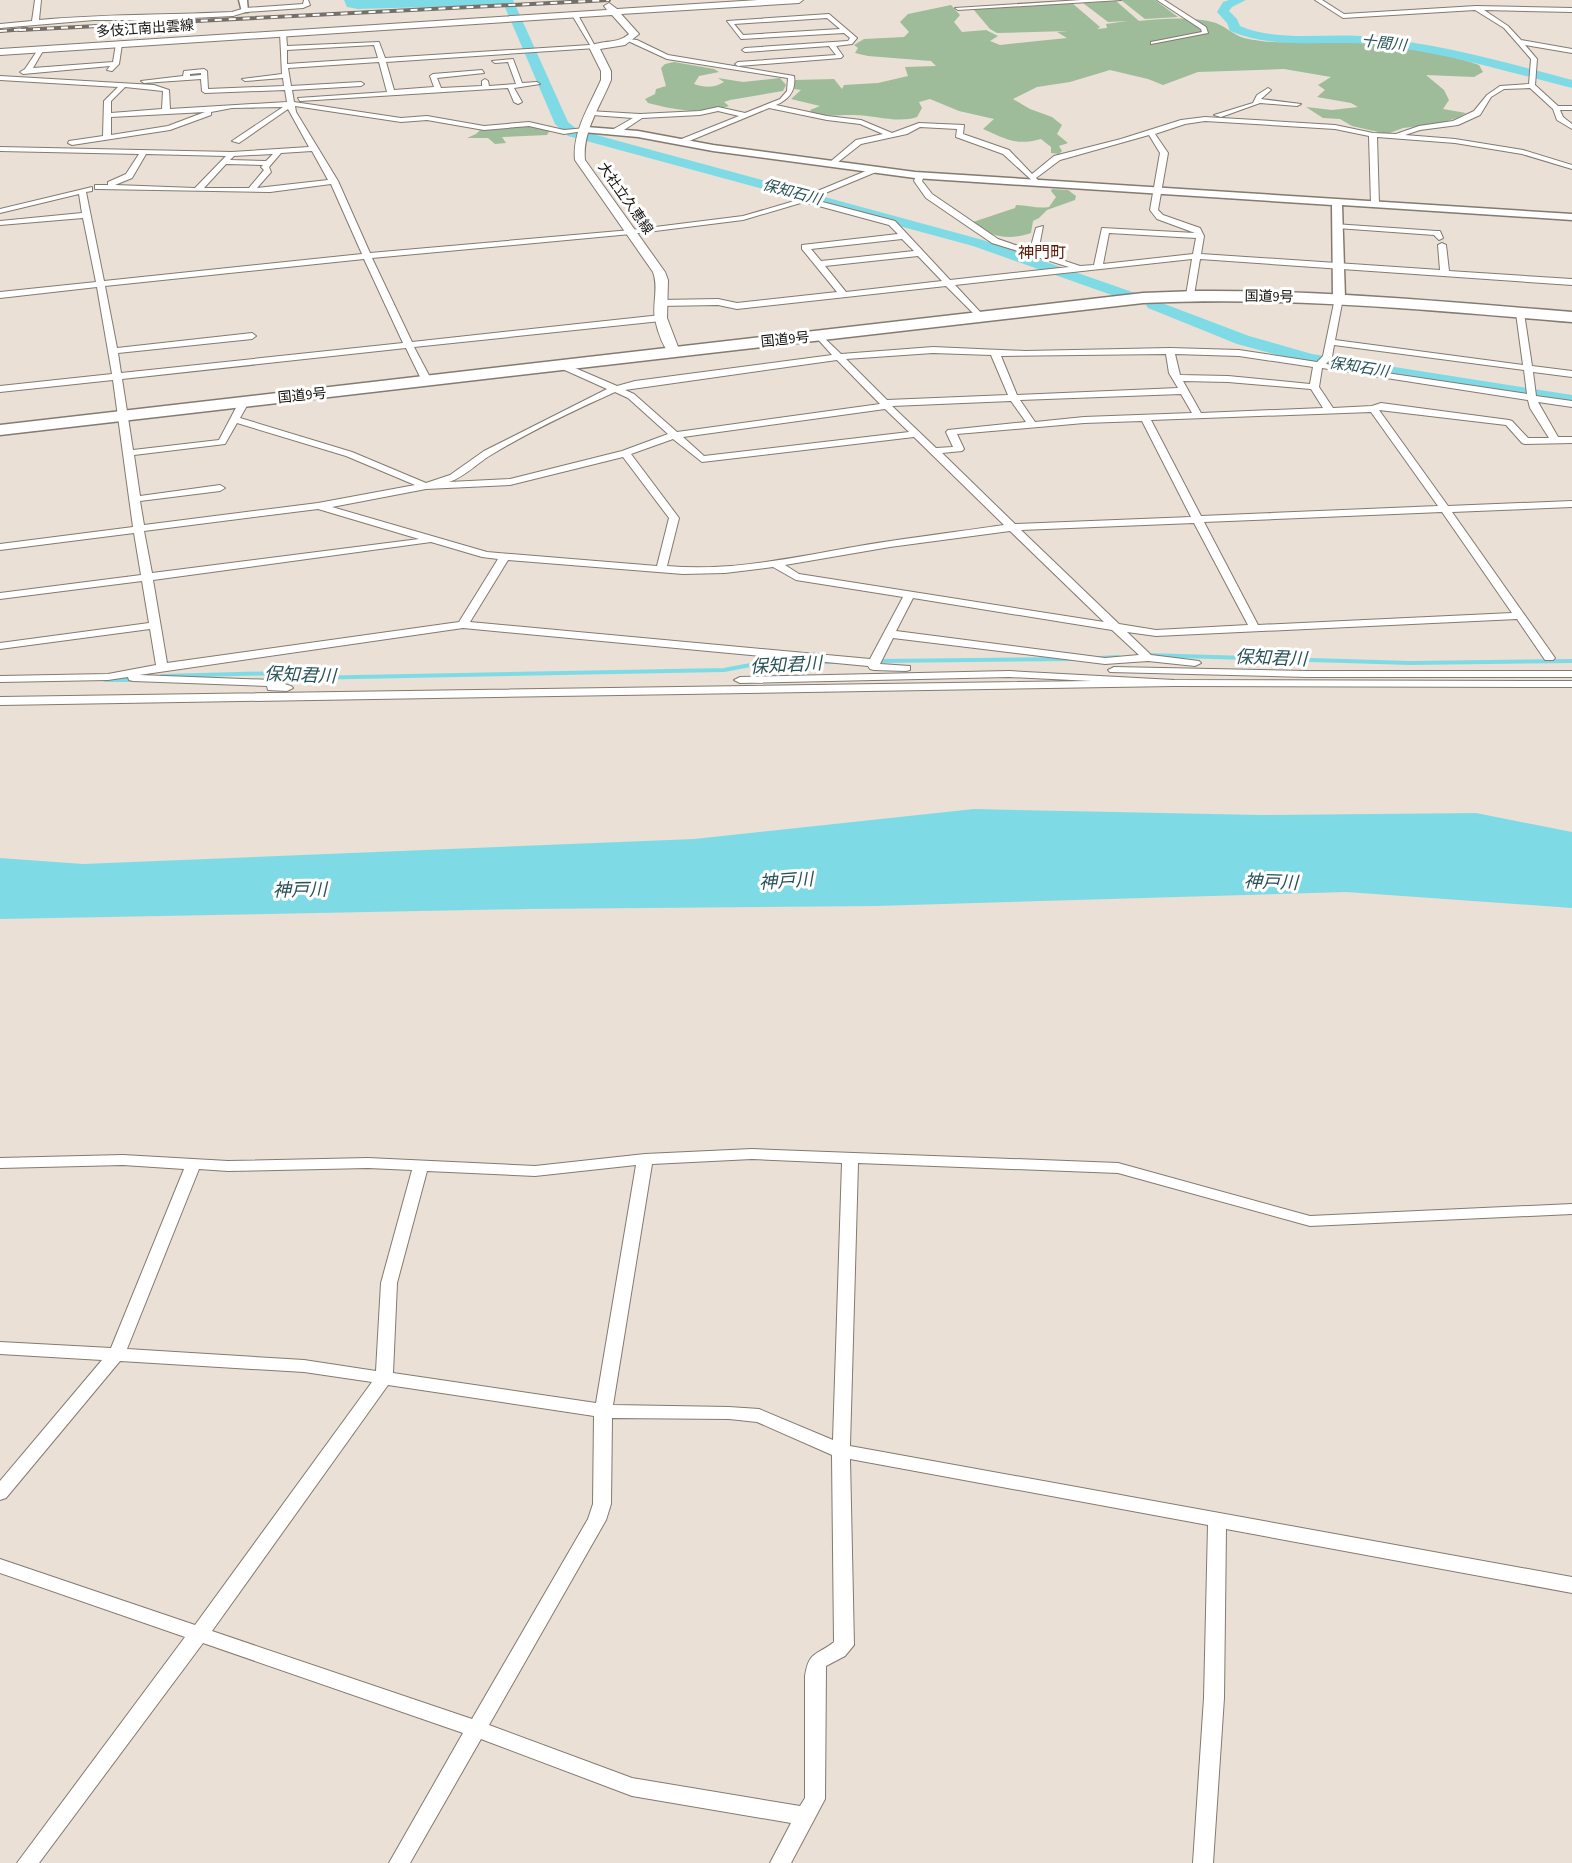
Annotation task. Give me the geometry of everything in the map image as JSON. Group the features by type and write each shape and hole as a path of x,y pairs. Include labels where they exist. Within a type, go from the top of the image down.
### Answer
{"highway":[{"name":"国道9号","path":"0,429 819,336 1071,305 1190,295 1339,298 1572,317"}],"main road":[{"path":"594,47 630,40 634,32 603,0"},
{"name":"多伎江南出雲線","path":"0,51 799,0"},
{"name":"大社立久恵線","path":"594,47 606,71 606,80 582,133 578,154 659,272 662,280 661,318 674,352"}],"street":[{"path":"35,23 38,0"},
{"path":"0,26 91,18 233,14 244,4 303,6 307,5 308,0"},
{"path":"958,8 1038,2 1118,0"},
{"path":"1153,43 1206,33 1204,28 1160,0"},
{"path":"1318,0 1343,16 1476,8 1572,10"},
{"path":"1464,0 1506,27 1534,59 1531,82"},
{"path":"765,2 812,59"},
{"path":"284,66 594,47 575,15"},
{"path":"754,63 737,39 739,35 729,22 829,16 841,29"},
{"path":"739,35 841,29 849,32 854,38 849,43 745,50"},
{"path":"287,33 284,66 289,91 312,149 334,181 387,303 427,381"},
{"path":"630,40 642,42 660,56 792,77 790,92 770,106 682,142"},
{"path":"1519,42 1572,51"},
{"path":"284,48 376,43 391,92 396,93 438,89 433,76 482,72"},
{"path":"95,83 116,64 118,44"},
{"path":"724,67 840,56 831,44"},
{"path":"28,70 41,49"},
{"path":"475,54 486,87"},
{"path":"384,69 511,60 520,86"},
{"path":"0,84 28,70 116,64"},
{"path":"144,86 144,81 187,78 186,72 204,71 205,91 396,93 537,84"},
{"path":"0,78 144,86 166,90 166,111"},
{"path":"245,79 289,91 361,86"},
{"path":"53,149 60,145 170,128 232,105 328,80"},
{"path":"1531,82 1556,108 1560,118 1572,128"},
{"path":"1392,137 1419,128 1463,120 1477,113 1489,96 1502,87 1531,82"},
{"path":"107,137 108,101 124,85"},
{"path":"510,86 518,102"},
{"path":"1035,180 1057,158 1184,122 1230,113 1256,104 1259,96 1268,90"},
{"path":"289,91 297,104 401,120 427,118 484,128 529,124 564,132 615,132 920,175 1035,180 1572,217"},
{"path":"236,141 289,91"},
{"path":"1257,101 1297,104"},
{"path":"770,106 827,118 861,122 891,135"},
{"path":"1556,108 1572,108"},
{"path":"107,115 221,109"},
{"path":"592,113 640,116 700,113 718,109 746,115"},
{"path":"615,132 640,116"},
{"path":"1205,119 1335,127 1374,135 1484,146 1523,152 1572,167"},
{"path":"833,164 859,142 891,135 919,124 961,127 959,135 1006,152 1035,180"},
{"path":"1151,133 1164,153 1154,210 1160,218 1197,230 1200,236 1190,295"},
{"path":"1374,135 1376,204"},
{"path":"0,149 232,154 312,149"},
{"path":"251,190 268,170 265,167 279,151"},
{"path":"0,211 120,182 129,176 144,152"},
{"path":"197,190 232,154"},
{"path":"225,162 269,163"},
{"path":"0,295 368,256 631,232 743,218 804,200 873,170"},
{"path":"920,175 918,181 929,196 994,241 1034,252 1075,268"},
{"path":"98,187 270,190 334,181"},
{"path":"82,192 124,415 139,530 149,578 162,667"},
{"path":"804,200 892,223 980,317"},
{"path":"1330,411 1314,387 1318,366 1327,357 1339,298 1337,202"},
{"path":"22,205 25,221"},
{"path":"0,223 86,215"},
{"path":"1337,226 1437,233 1445,274"},
{"path":"1034,252 1040,228"},
{"path":"1098,266 1105,231 1195,256 1572,282"},
{"path":"843,294 805,247 904,236"},
{"path":"660,303 718,302 737,306 1098,266 1200,236"},
{"path":"819,264 920,253"},
{"path":"1520,313 1532,398 1535,408 1555,440"},
{"path":"0,389 661,318"},
{"path":"113,351 252,336"},
{"path":"819,336 886,405 1148,658"},
{"path":"1329,342 1572,374"},
{"path":"0,547 318,506 426,486 454,477 487,453 613,390 635,384 840,357 933,350 1025,354 1170,351 1239,353 1572,404"},
{"path":"1170,351 1176,378 1198,416"},
{"path":"996,353 1013,398 1033,425"},
{"path":"561,365 613,390 631,396 702,459 917,434"},
{"path":"1176,378 1228,379 1314,387"},
{"path":"236,420 349,454 426,486 510,482 625,453 674,435 886,405 1184,391"},
{"path":"129,453 222,442 244,402"},
{"path":"935,451 959,450 951,432 1145,418 1374,409 1382,406 1509,423 1525,441 1572,440"},
{"path":"1374,409 1549,658"},
{"path":"1145,418 1254,627"},
{"path":"625,453 674,518 661,569"},
{"path":"136,499 220,488"},
{"path":"318,506 486,555 661,569 725,570 775,564 890,543 1013,528 1572,504"},
{"path":"0,596 432,541"},
{"path":"463,625 505,557"},
{"path":"775,564 795,577 1156,633 1520,616"},
{"path":"874,665 909,595"},
{"path":"108,677 162,667 463,625 874,665 1174,682"},
{"path":"0,646 156,626"},
{"path":"889,634 1105,661 1148,658 1206,665 1282,669 1307,674"},
{"path":"740,680 769,674 874,665"},
{"path":"0,692 740,680 1009,674 1069,670 1307,674 1572,674"},
{"path":"0,679 108,677 272,682 287,687"},
{"path":"0,701 1174,682 1572,684"},
{"path":"0,1163 123,1160 228,1166 368,1163 535,1171 645,1159 752,1154 1118,1168 1310,1221 1570,1214"},
{"path":"399,1863 597,1520 602,1504 603,1411 645,1159"},
{"path":"780,1863 815,1799 817,1662 824,1656 839,1651 844,1645 841,1451 850,1159"},
{"path":"0,1493 117,1354 194,1164"},
{"path":"27,1863 199,1634 384,1378 389,1283 421,1166"},
{"path":"0,1348 304,1366 603,1411 729,1413 759,1416 841,1451 1216,1522 1572,1585"},
{"path":"1203,1863 1214,1698 1216,1522"},
{"path":"0,1566 476,1729 632,1788 805,1816"}],"green space":[{"path":"1121,0 1155,0 1178,17 1145,19"},
{"path":"1116,1 1139,21 1197,19 1216,23 1244,38 1265,41 1387,45 1461,59 1479,65 1483,72 1474,77 1426,75 1444,90 1449,100 1443,109 1466,113 1437,124 1403,128 1387,134 1352,126 1340,119 1323,118 1306,107 1332,110 1358,107 1351,103 1317,97 1325,90 1318,85 1331,77 1284,69 1198,72 1163,85 1110,70 1070,82 1037,87 1013,99 1030,109 1052,117 1062,125 1057,134 1068,143 1059,146 1062,151 1059,154 1051,153 1051,147 1041,139 1017,142 998,136 983,129 994,119 959,111 930,99 919,102 922,108 917,117 901,120 859,115 817,114 810,110 820,106 791,99 801,90 794,89 795,80 834,79 842,89 844,85 878,83 908,76 905,67 936,66 931,61 855,53 858,48 854,45 864,39 904,37 909,32 900,22 908,14 951,5 960,15 954,22 962,32 986,30 998,36 990,41 1000,45 1067,38 1057,32 1068,31 997,33 990,29 973,9 1072,3 1100,27 1097,29 1107,28 1106,24 1127,21 1108,22 1083,3"},
{"path":"674,62 714,69 719,72 699,76 694,84 702,86 709,87 724,82 718,78 743,82 780,78 786,85 783,91 724,102 729,106 719,109 699,111 648,103 645,99 655,94 656,89 666,86 661,68 665,64"},
{"path":"528,126 550,130 547,135 502,137 506,143 495,144 488,138 467,138 481,129"},
{"path":"1052,189 1068,190 1076,196 1075,200 1047,210 1033,221 1031,233 1015,237 1000,236 986,231 973,222 1015,208 1016,205 1049,207 1056,197"}],"water":[{"name":"神戸川","path":"974,809 1261,815 1476,813 1572,832 1572,908 1346,892 876,906 528,909 0,919 0,858 83,864 694,839"}],"waterway":[{"name":"保知石川","path":"350,0 351,4 358,5 508,1 515,17"},
{"name":"十間川","path":"1240,0 1227,5 1223,12 1233,22 1234,28 1259,37 1351,39 1436,49 1572,84"},
{"name":"保知石川","path":"516,20 562,124 573,133 978,243 1132,297"},
{"name":"保知石川","path":"1154,305 1243,340 1310,359 1572,400"},
{"name":"保知君川","path":"1147,655 1410,663 1572,661"},
{"name":"保知君川","path":"1099,658 1118,657"},
{"name":"保知君川","path":"877,661 1073,659"},
{"name":"保知君川","path":"162,676 279,673 305,678 724,670 761,663 833,662"},
{"name":"保知君川","path":"105,680 132,680"}],"railway":[{"path":"19,30 609,0"},
{"path":"0,31 27,29"}],"district":[{"name":"神門町","path":"1042,252"}]}
